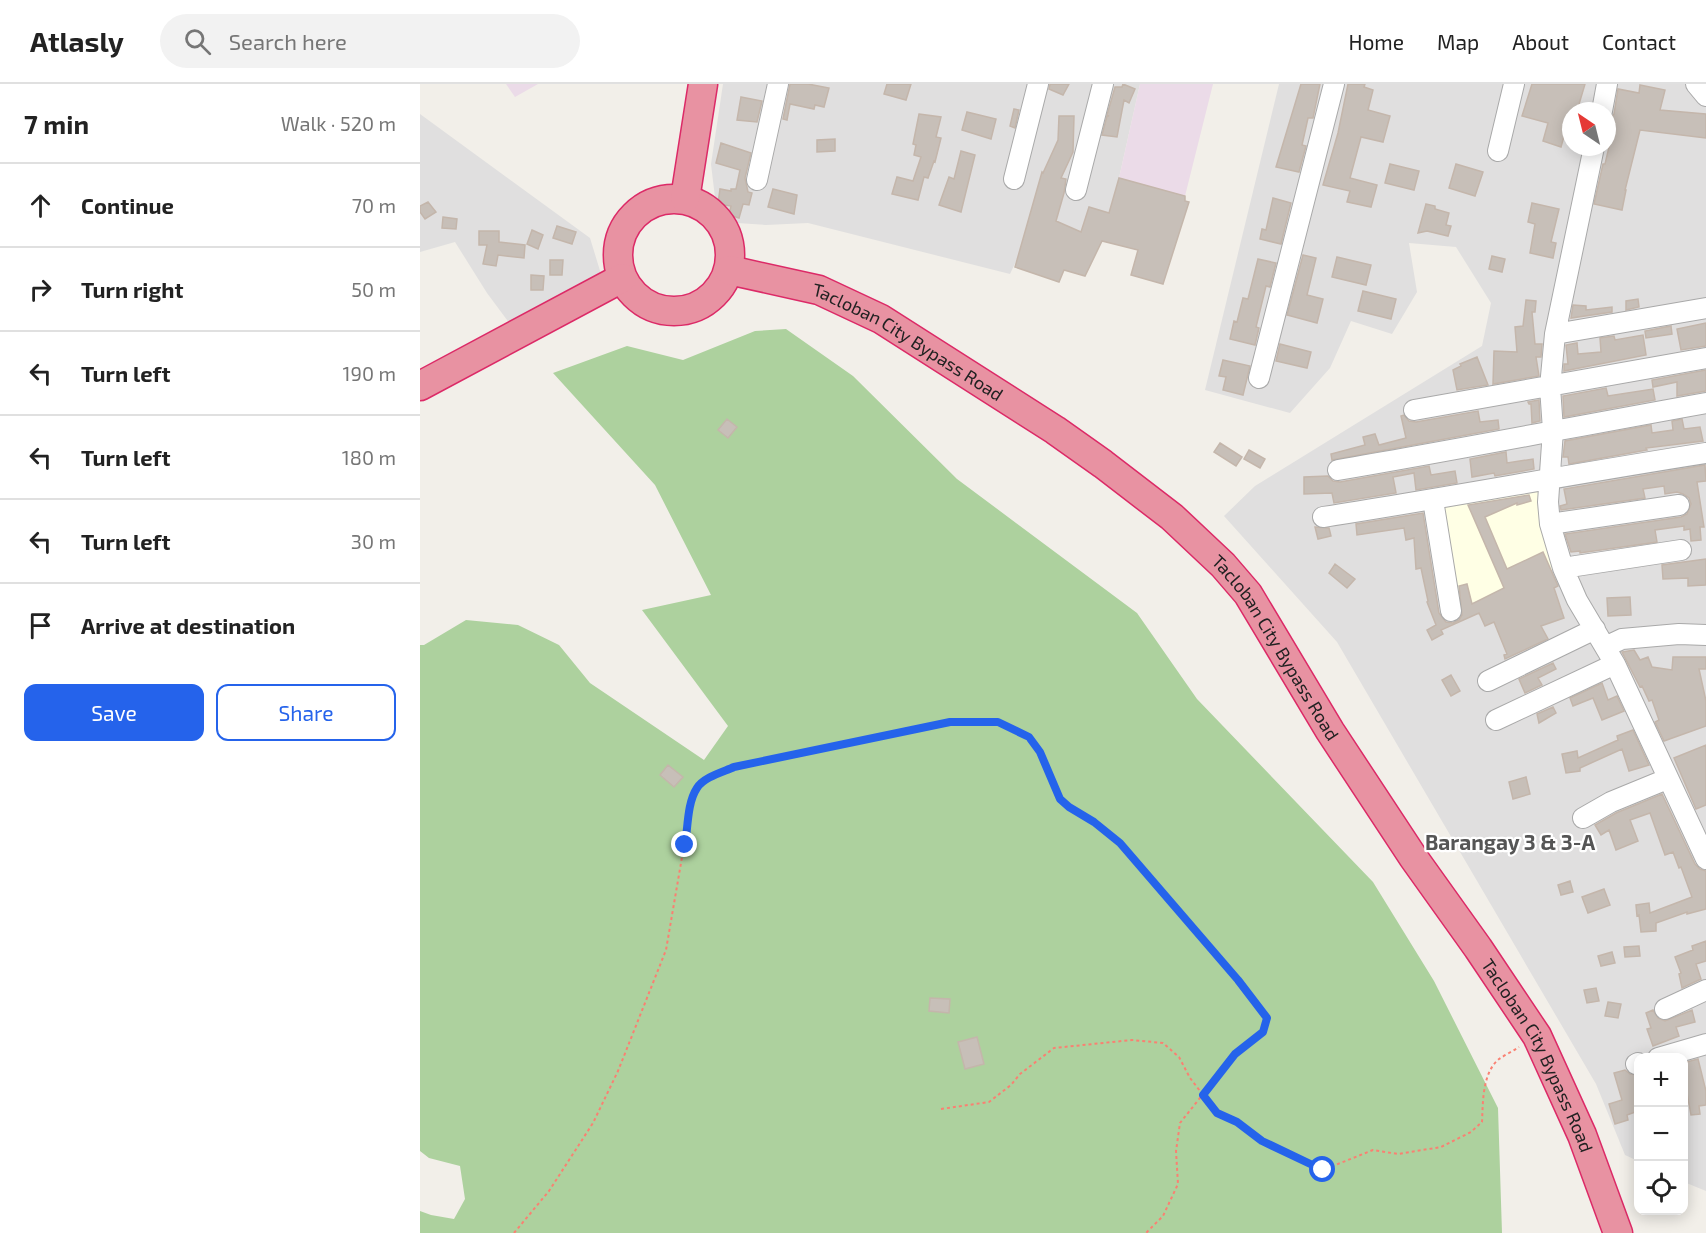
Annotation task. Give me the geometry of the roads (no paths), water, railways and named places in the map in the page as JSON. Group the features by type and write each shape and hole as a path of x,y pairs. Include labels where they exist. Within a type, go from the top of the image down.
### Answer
{"highway":[{"path":"685,199 703,84"},
{"path":"664,199 685,199 702,206 717,217 727,233 731,251 729,270 722,286 710,299 695,308 678,312 661,310 645,304 631,293 622,278 617,258 620,238 630,220 645,206 664,199"},
{"name":"Tacloban City Bypass Road","path":"729,270 819,290 881,319 1055,430 1143,494 1204,545 1248,594 1337,741 1413,857 1537,1036 1582,1135 1618,1233"},
{"path":"420,386 622,278"}],"street":[{"path":"757,180 778,84"},
{"path":"1014,179 1038,84"},
{"path":"1076,190 1103,84"},
{"path":"1259,378 1334,84"},
{"path":"1498,151 1514,84"},
{"path":"1604,102 1608,84"},
{"path":"1696,84 1706,96"},
{"path":"1592,156 1555,334 1550,387 1553,430 1548,502 1550,524 1563,568 1577,600 1610,655 1706,859"},
{"path":"1555,334 1706,308"},
{"path":"1414,410 1706,358"},
{"path":"1338,470 1706,404"},
{"path":"1323,517 1706,453"},
{"path":"1433,500 1450,611"},
{"path":"1550,524 1679,505"},
{"path":"1563,568 1681,550"},
{"path":"1488,681 1595,629"},
{"path":"1496,720 1610,655 1622,639 1679,634 1706,635"},
{"path":"1583,818 1611,802 1667,779"},
{"path":"1665,1009 1706,990"},
{"path":"1675,1053 1706,1044"}],"district":[{"name":"Barangay 3 & 3-A","path":"1510,841"}]}
